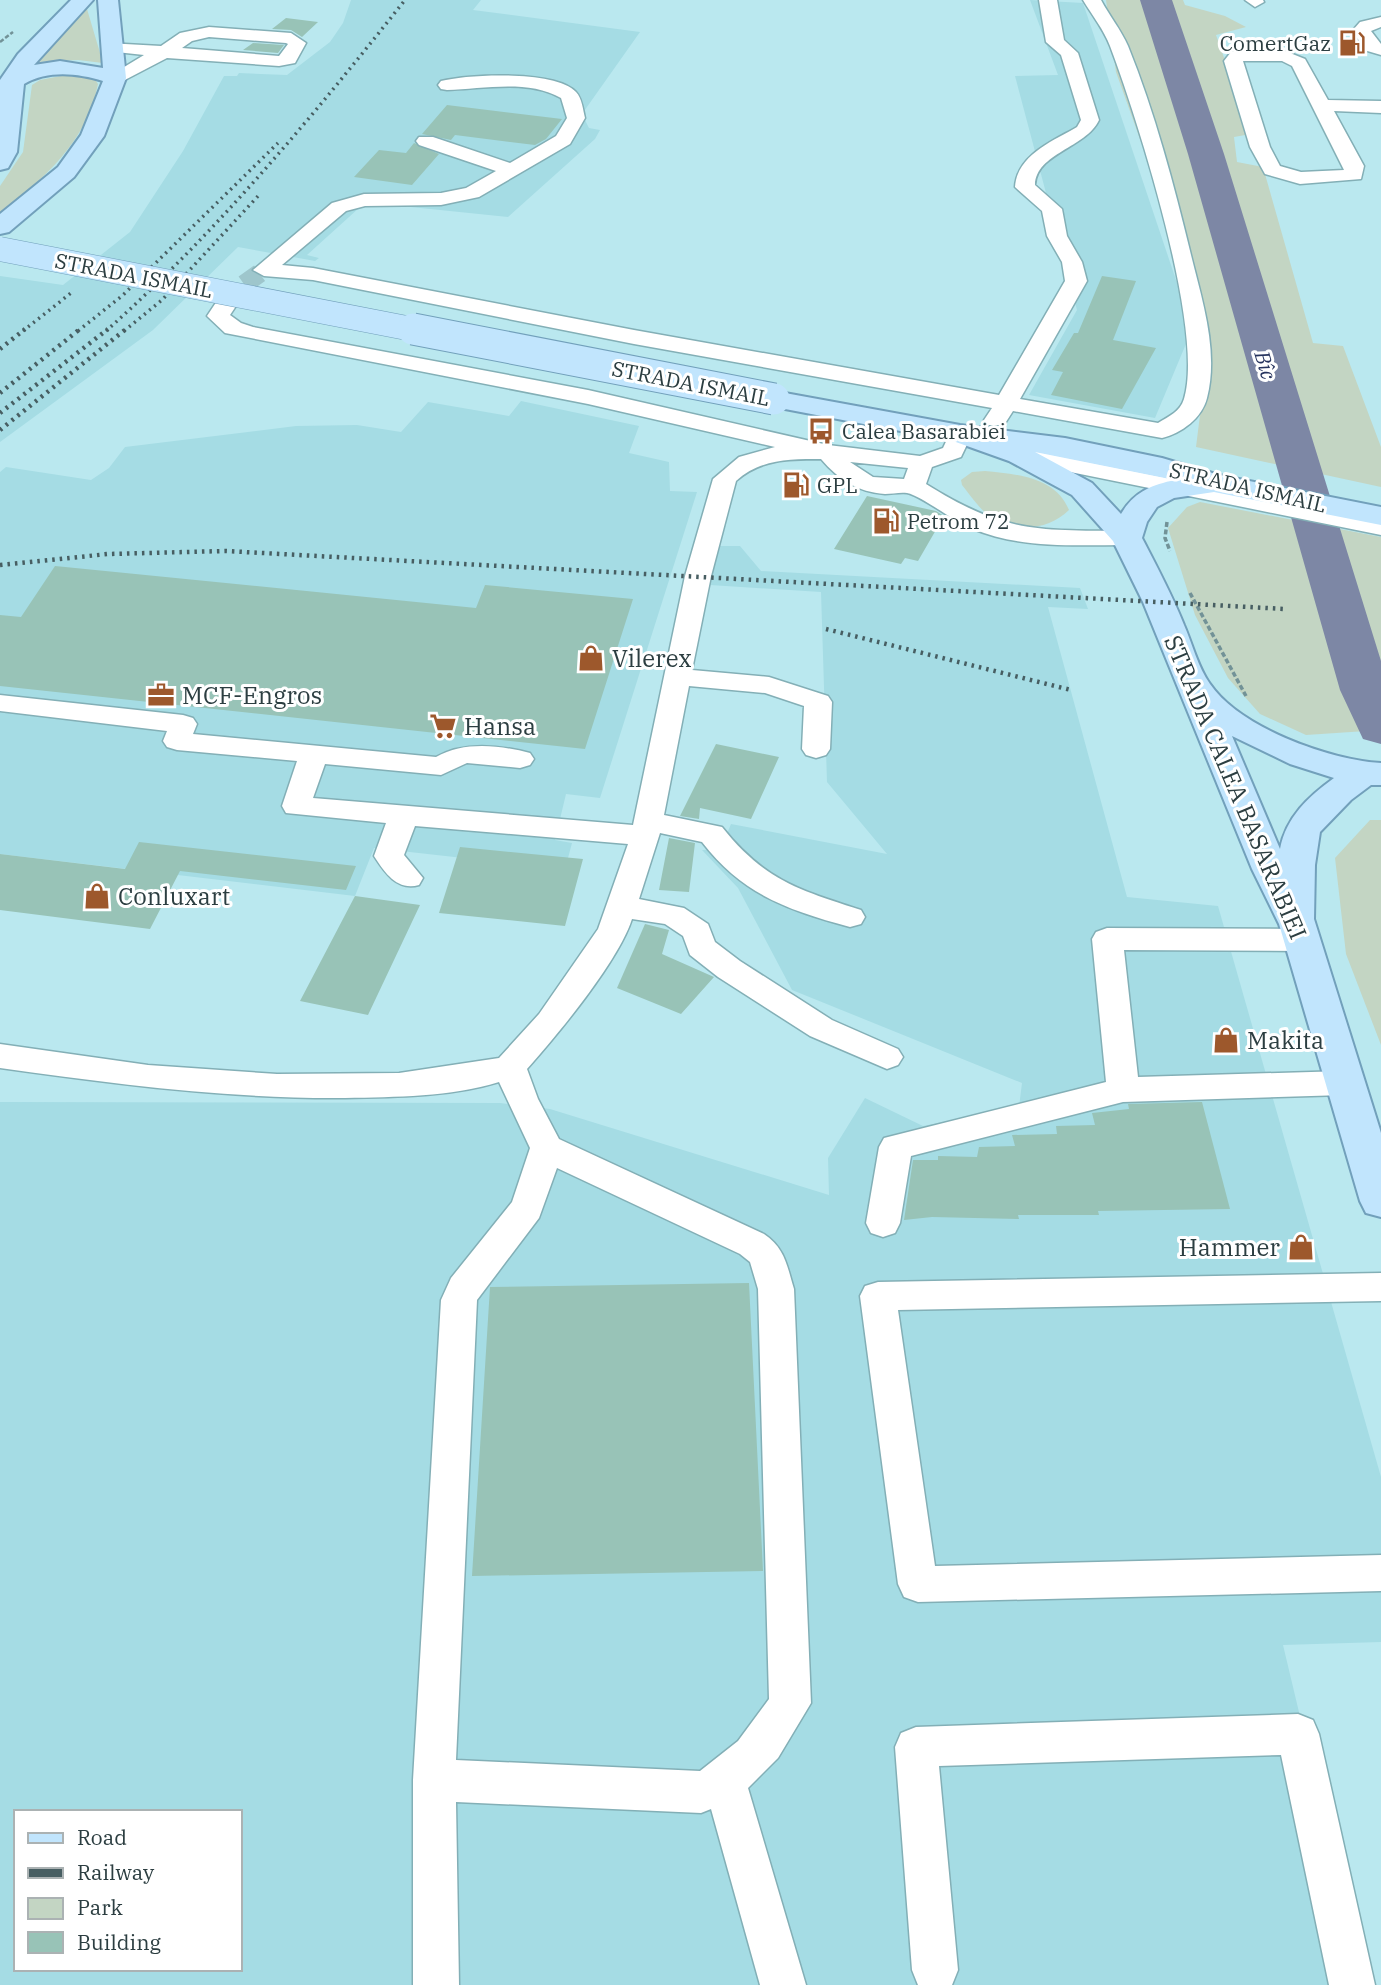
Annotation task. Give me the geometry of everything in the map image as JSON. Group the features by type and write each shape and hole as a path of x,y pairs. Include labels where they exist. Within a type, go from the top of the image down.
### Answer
{"main road":[{"path":"0,163 5,152 6,85 26,59 83,0"},
{"path":"0,227 42,194 79,156 92,136 115,78 108,0"},
{"path":"6,85 39,71 63,67 88,68 115,78"},
{"name":"STRADA ISMAIL","path":"0,248 960,434 1065,447 1162,467 1203,488 1381,516"},
{"name":"STRADA CALEA BASARABIEI","path":"960,434 1018,455 1082,489 1127,538 1159,602 1269,869 1300,932 1381,1202"},
{"path":"1127,538 1132,516 1140,505 1159,494 1203,488"},
{"path":"1193,687 1225,718 1271,743 1372,774"},
{"path":"1300,932 1296,867 1297,844 1304,823 1320,805 1372,774"}],"lane":[{"path":"1002,413 1076,281 1072,262 1057,236 1052,209 1025,187 1024,180 1031,166 1085,130 1090,120 1069,53 1055,41 1048,0"},
{"path":"447,85 537,84 557,88 569,95 576,118 570,133 563,140 471,193 456,198 364,200 339,207 264,270 313,274 1002,413 1162,431 1188,415 1196,398 1200,357 1196,320 1163,178 1118,44 1092,0"},
{"path":"1381,22 1366,26 1362,30 1370,46 1381,50"},
{"path":"113,47 164,51 279,61 289,59 297,43 291,38 209,32 186,37 164,51 115,78"},
{"path":"1246,55 1293,59 1300,66 1321,105 1355,173 1342,177 1300,178 1277,173 1269,167 1260,147 1233,59 1246,55"},
{"path":"1321,105 1381,107"},
{"path":"426,141 484,158 509,170"},
{"path":"225,306 218,316 221,321 252,333 589,397 828,452 845,474 862,482 887,488 918,475 953,452 960,434"},
{"path":"0,1056 148,1077 277,1086 399,1084 486,1074 510,1067 585,976 613,931 646,828 698,576 725,479 734,469 751,459 772,454 828,452"},
{"name":"STRADA ISMAIL","path":"1018,455 1203,488 1381,528"},
{"path":"918,475 967,519 998,530 1033,536 1127,538"},
{"path":"678,677 769,685 818,702 816,749"},
{"path":"0,703 183,724 177,741 442,766 462,754 520,759"},
{"path":"314,754 296,806 712,834 732,860 782,895 850,917"},
{"path":"404,815 390,856 408,878"},
{"path":"621,907 673,915 697,931 701,947 729,969 821,1028 887,1057"},
{"path":"1123,1090 1107,939 1300,932"},
{"path":"434,1780 701,1792 725,1783 768,1738 790,1703 776,1289 766,1254 752,1244 547,1148 521,1098 510,1067"},
{"path":"883,1223 896,1147 1123,1090 1344,1083"},
{"path":"436,1985 434,1780 459,1300 464,1288 527,1208 547,1148"},
{"path":"1381,1286 878,1296 918,1584 1381,1573"},
{"path":"935,1970 916,1747 1298,1734 1352,1985"},
{"path":"725,1783 783,1985"}],"path":[{"path":"1168,519 1165,538 1173,560"},
{"path":"1183,582 1251,705"}],"shaded area":[{"path":"351,0 481,0 473,10 640,32 582,114 589,128 600,130 595,139 508,217 401,206 371,206 359,208 307,255 319,258 315,261 238,247 153,330 0,442 0,276 63,285 130,232 183,151 224,76 237,76 239,73 287,75 330,42 343,23"},
{"path":"1030,0 1083,3 1178,286 1188,339 1155,418 1029,395 1077,310 1015,76 1058,75"},
{"path":"521,401 639,426 629,453 669,462 670,491 697,492 600,798 566,794 555,840 572,843 568,858 569,870 374,848 355,896 0,854 0,472 6,467 91,480 109,468 125,447 296,426 357,425 401,432 428,402 509,416"},
{"path":"719,546 740,546 761,571 1080,588 1088,609 1048,607 1127,897 1218,906 1381,1477 1381,1642 1283,1645 1364,1985 0,1985 0,1102 500,1103 550,1109 829,1195 828,1158 865,1098 923,1126 1019,1107 1022,1083 792,990 738,888 702,850 728,849 724,841 731,824 887,854 827,782 821,592 710,585"}],"green space":[{"path":"1106,0 1183,0 1185,5 1225,16 1246,27 1216,35 1251,134 1234,137 1237,162 1263,167 1313,343 1343,346 1381,447 1381,487 1196,447 1210,335 1116,72"},
{"path":"87,9 103,63 78,60 38,62"},
{"path":"71,74 94,78 98,84 84,124 74,141 47,172 0,214 0,186 23,152 32,85 40,80"},
{"path":"972,472 1022,476 1045,484 1055,490 1069,510 1052,522 1032,527 1002,523 984,511 962,485 961,480"},
{"path":"1200,502 1381,537 1381,730 1306,735 1260,714 1228,678 1195,615 1168,528 1187,507"},
{"path":"1370,820 1381,820 1381,1045 1346,954 1335,858"}],"building":[{"path":"286,18 318,22 302,37 291,30 272,29"},
{"path":"253,43 284,45 278,53 243,50"},
{"path":"447,105 562,119 546,139 535,145 455,135 451,140 422,134"},
{"path":"414,143 439,154 412,185 354,177 379,150 406,153"},
{"path":"1102,276 1136,281 1113,340 1156,348 1122,409 1051,395 1063,372 1052,370 1074,333 1078,333"},
{"path":"867,496 936,511 944,516 918,561 905,558 901,564 834,549"},
{"path":"55,566 476,608 485,585 633,599 585,749 0,686 0,615 21,617"},
{"path":"716,744 779,757 751,819 700,808 699,819 680,816"},
{"path":"669,838 695,843 689,892 659,890"},
{"path":"139,842 356,866 346,890 180,871 150,929 0,910 0,854 125,869"},
{"path":"460,847 583,859 565,926 439,913"},
{"path":"355,896 420,905 368,1015 300,1001"},
{"path":"645,924 669,930 662,954 714,977 681,1014 617,988"},
{"path":"1202,1102 1230,1209 1098,1211 1099,1215 1018,1215 1019,1219 932,1217 904,1220 913,1160 938,1160 938,1156 977,1157 979,1147 1015,1146 1012,1135 1057,1134 1056,1126 1095,1125 1092,1113 1129,1109 1128,1104"},
{"path":"749,1283 763,1571 472,1576 490,1287"}],"waterway":[{"name":"Bîc","path":"1156,0 1206,154 1365,690 1381,728"}],"tunnel":[{"path":"225,306 243,285 264,270"}],"railway":[{"path":"106,331 187,254 263,172 405,0"},
{"path":"78,331 123,295 278,143"},
{"path":"124,331 162,300 259,195"},
{"path":"23,331 71,293"},
{"path":"0,349 25,329"},
{"path":"0,393 80,329"},
{"path":"0,413 108,329"},
{"path":"0,430 126,329"},
{"path":"0,565 108,554 226,551 1285,609"},
{"path":"826,629 1071,690"}],"place":[{"name":"ComertGaz","path":"1352,43"},
{"name":"Calea Basarabiei","path":"821,431"},
{"name":"GPL","path":"796,485"},
{"name":"Petrom 72","path":"886,521"},
{"name":"Vilerex","path":"591,658"},
{"name":"MCF-Engros","path":"161,695"},
{"name":"Hansa","path":"443,726"},
{"name":"Conluxart","path":"97,896"},
{"name":"Makita","path":"1226,1040"},
{"name":"Hammer","path":"1301,1247"}]}
